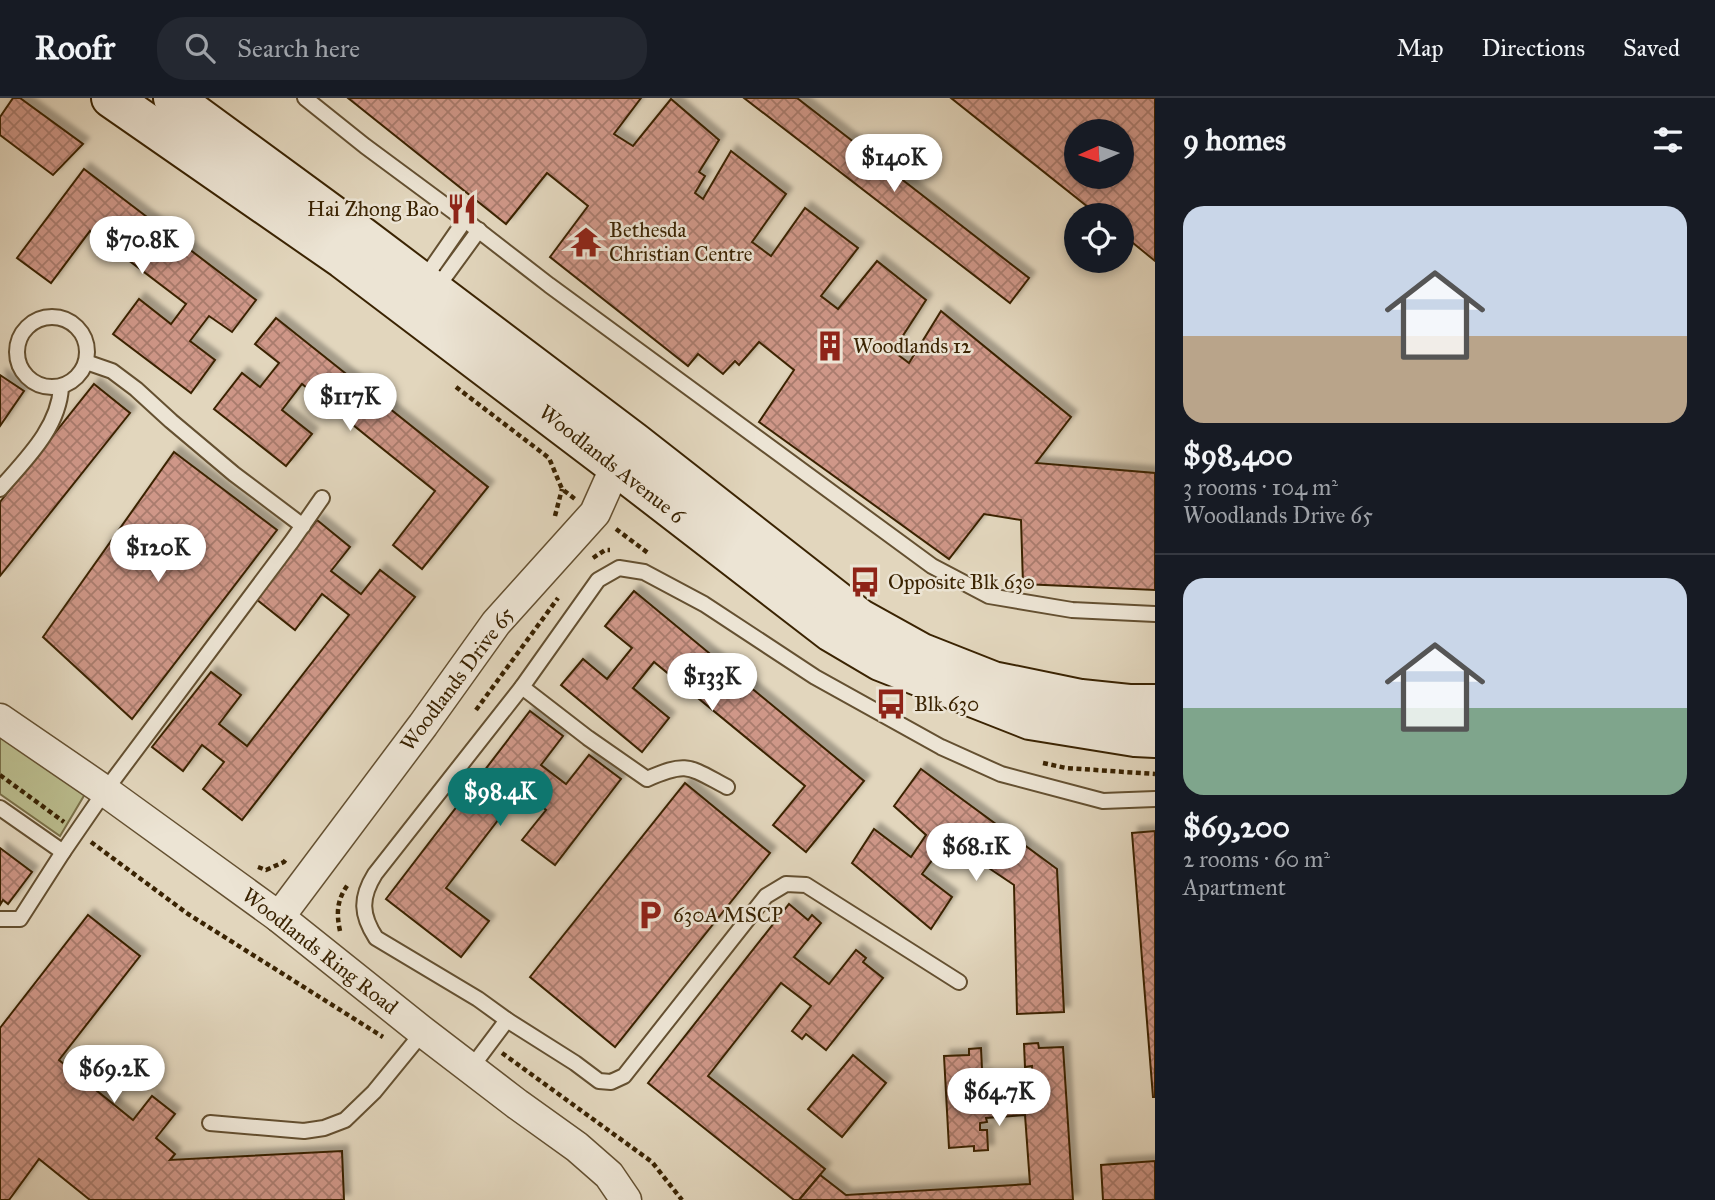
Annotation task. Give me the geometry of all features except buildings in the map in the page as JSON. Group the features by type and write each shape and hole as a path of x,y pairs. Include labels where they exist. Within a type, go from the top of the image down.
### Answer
{"street":[{"name":"Woodlands Avenue 6","path":"111,98 165,107 343,259 419,299 625,454 859,618 922,653 993,681 1081,699 1155,704"},
{"name":"Woodlands Avenue 6","path":"625,454 831,632 880,661 1030,720 1155,738"},
{"name":"Woodlands Drive 65","path":"279,917 423,725 496,622 595,513 625,454"},
{"name":"Woodlands Ring Road","path":"0,719 279,917 415,1042 471,1068 578,1147 609,1175 626,1200"}],"lane":[{"path":"306,98 549,285 932,566 989,596 1072,610 1155,614"},
{"path":"419,299 465,220"},
{"path":"419,299 479,230"},
{"path":"43,318 68,320 78,327 85,338 88,350 86,362 81,373 72,382 61,387 37,385 20,367 18,343 23,331 32,323 43,318"},
{"path":"86,362 112,371 136,389 234,474 303,526"},
{"path":"0,489 50,428 60,401 61,387"},
{"path":"0,919 20,919 105,791 322,498"},
{"path":"958,982 806,885 786,884 766,897 624,1076 611,1082 599,1081 478,999 376,938 368,925 363,906 366,888 375,874 522,687 598,580 619,568 644,572 704,604 815,677 941,747 1001,774 1103,801 1155,799"},
{"path":"522,687 647,779 684,767 727,787"},
{"path":"0,808 63,852"},
{"path":"471,1068 507,1020"},
{"path":"210,1123 304,1131 324,1128 345,1120 374,1091 415,1042"}],"path":[{"path":"0,775 188,914 415,1042"},
{"path":"248,864 266,870 284,862 293,851"}],"green space":[{"path":"0,736 85,794 60,836 0,794"}],"place":[{"name":"Hai Zhong Bao","path":"462,209"},
{"name":"Bethesda Christian Centre","path":"586,242"},
{"name":"Woodlands 12","path":"830,346"},
{"name":"Opposite Blk 630","path":"865,582"},
{"name":"Blk 630","path":"891,704"},
{"name":"630A MSCP","path":"650,915"}]}
